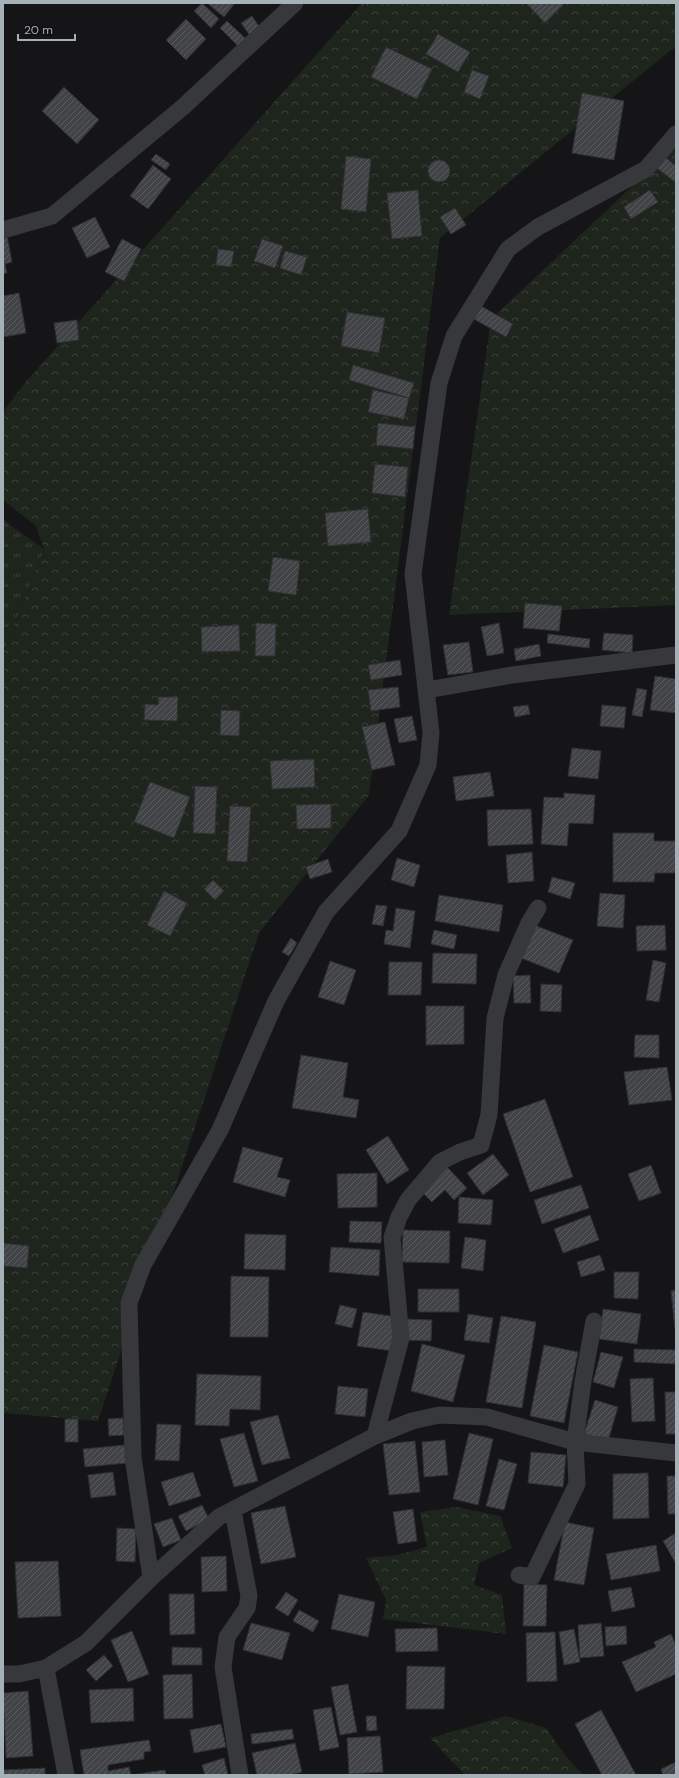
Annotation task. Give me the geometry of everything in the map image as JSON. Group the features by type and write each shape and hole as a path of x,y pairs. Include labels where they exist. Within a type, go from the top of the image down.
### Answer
{"street":[{"path":"3,230 52,216 183,107 295,3"},
{"path":"151,1578 133,1457 129,1303 143,1265 220,1130 276,1002 326,912 399,831 428,765 431,733 413,574 439,383 454,336 508,250 538,227 646,169 676,134"},
{"path":"427,690 512,676 676,655"},
{"path":"376,1436 401,1338 392,1237 399,1216 408,1200 440,1162 460,1152 481,1145 489,1115 494,1018 506,975 529,923 538,908"},
{"path":"519,1575 532,1577 576,1484 575,1442 582,1381 594,1321"},
{"path":"3,1674 19,1674 46,1668 86,1643 151,1578 219,1517 376,1436 412,1421 439,1415 487,1417 575,1442 676,1453"},
{"path":"233,1511 249,1596 247,1608 227,1637 223,1667 240,1775"},
{"path":"46,1668 66,1775"}],"green space":[{"path":"362,3 676,3 676,46 440,238 369,795 259,933 98,1421 3,1413 3,653 44,549 36,526 3,500 3,412 23,385"},
{"path":"676,145 676,605 449,615 491,319"},
{"path":"3,517 10,525 44,549 3,653"},
{"path":"457,1507 500,1516 512,1548 479,1563 474,1585 502,1595 506,1634 383,1619 386,1600 366,1558 397,1555 427,1547 420,1512"},
{"path":"506,1716 546,1728 564,1754 583,1775 465,1775 430,1738"}],"building":[{"path":"202,3 219,19 211,28 194,11"},
{"path":"207,3 235,3 224,17"},
{"path":"526,3 565,3 545,23"},
{"path":"252,16 261,29 251,37 241,23"},
{"path":"186,19 206,39 186,60 166,40"},
{"path":"227,21 245,38 238,46 220,28"},
{"path":"438,34 470,52 458,72 426,54"},
{"path":"386,47 432,69 417,99 371,77"},
{"path":"472,70 489,76 480,99 464,92"},
{"path":"64,87 99,120 77,144 42,111"},
{"path":"582,93 624,101 614,160 572,153"},
{"path":"156,154 170,164 166,170 151,160"},
{"path":"346,156 371,159 366,212 341,209"},
{"path":"665,157 676,166 675,182 657,168"},
{"path":"439,160 443,161 449,167 449,175 443,181 439,182 435,181 429,175 428,171 429,167 435,161"},
{"path":"153,165 171,179 148,209 130,196"},
{"path":"418,190 422,236 392,239 387,193"},
{"path":"650,190 658,202 631,219 624,207"},
{"path":"455,208 466,225 451,234 440,217"},
{"path":"95,217 110,247 87,258 72,228"},
{"path":"7,235 12,262 5,264 7,273 3,274 3,236"},
{"path":"122,239 141,249 124,281 105,272"},
{"path":"262,239 283,246 275,268 254,261"},
{"path":"218,249 234,251 231,267 216,265"},
{"path":"285,251 307,257 301,275 280,268"},
{"path":"19,293 26,333 3,337 3,296"},
{"path":"479,305 513,324 506,337 472,318"},
{"path":"347,312 385,318 379,353 341,346"},
{"path":"77,320 79,340 57,343 54,323"},
{"path":"353,365 414,383 409,398 349,380"},
{"path":"373,390 409,398 404,419 368,412"},
{"path":"378,423 415,427 413,449 376,445"},
{"path":"375,464 408,467 405,497 372,493"},
{"path":"368,509 371,542 328,546 325,513"},
{"path":"273,557 300,561 296,595 268,591"},
{"path":"525,603 562,606 559,631 523,628"},
{"path":"256,623 276,624 275,656 255,656"},
{"path":"499,623 504,653 487,656 481,627"},
{"path":"239,625 240,651 202,652 201,627"},
{"path":"604,633 633,635 632,653 602,650"},
{"path":"548,634 590,639 589,648 547,643"},
{"path":"469,642 473,672 448,675 443,645"},
{"path":"539,644 541,656 516,661 514,649"},
{"path":"400,660 402,675 371,680 368,665"},
{"path":"655,676 676,679 676,713 650,710"},
{"path":"398,687 400,707 371,711 368,690"},
{"path":"637,688 647,690 642,717 632,715"},
{"path":"159,697 178,697 177,721 144,720 145,704 158,705"},
{"path":"528,705 530,714 515,717 513,707"},
{"path":"602,705 626,707 624,728 600,726"},
{"path":"221,710 240,711 239,736 220,735"},
{"path":"412,716 417,740 399,743 394,719"},
{"path":"385,722 395,765 372,770 362,727"},
{"path":"572,748 601,751 598,779 568,776"},
{"path":"314,759 315,787 272,789 270,761"},
{"path":"490,772 494,796 456,801 453,777"},
{"path":"150,782 190,797 174,838 134,822"},
{"path":"195,786 217,787 215,834 193,833"},
{"path":"564,793 595,795 593,824 569,823 567,846 541,844 544,797 564,798"},
{"path":"331,804 331,828 297,829 296,805"},
{"path":"230,806 251,807 247,862 227,861"},
{"path":"531,809 533,844 488,846 487,810"},
{"path":"613,833 654,833 654,841 676,841 676,873 655,873 654,882 613,882"},
{"path":"532,852 534,881 508,883 506,855"},
{"path":"397,858 420,865 414,887 391,880"},
{"path":"328,859 332,872 310,879 306,867"},
{"path":"552,877 575,883 570,899 548,892"},
{"path":"213,880 224,891 215,900 204,889"},
{"path":"164,891 187,903 170,936 147,925"},
{"path":"600,893 625,895 623,928 597,926"},
{"path":"439,895 503,905 499,932 435,921"},
{"path":"376,905 387,906 383,926 372,924"},
{"path":"396,908 415,911 410,948 384,944 386,930 393,931"},
{"path":"534,925 573,940 559,973 521,958"},
{"path":"665,925 666,950 637,951 636,926"},
{"path":"434,930 457,935 454,949 431,944"},
{"path":"291,938 297,943 289,956 282,952"},
{"path":"433,953 477,954 476,984 432,983"},
{"path":"653,960 666,963 659,1002 646,1000"},
{"path":"330,961 356,970 344,1005 318,997"},
{"path":"389,962 422,962 421,995 388,995"},
{"path":"530,975 531,1003 514,1003 513,976"},
{"path":"541,984 562,985 561,1012 540,1011"},
{"path":"426,1006 464,1006 464,1044 426,1045"},
{"path":"635,1035 659,1035 659,1058 634,1057"},
{"path":"301,1055 348,1063 343,1097 359,1100 356,1118 292,1108"},
{"path":"667,1067 672,1100 629,1105 624,1072"},
{"path":"545,1099 573,1177 530,1192 503,1114"},
{"path":"388,1136 409,1170 387,1184 366,1150"},
{"path":"243,1147 283,1158 277,1177 290,1180 285,1197 233,1182"},
{"path":"493,1154 509,1175 483,1195 467,1173"},
{"path":"651,1165 661,1193 639,1201 628,1174"},
{"path":"447,1167 467,1188 454,1200 445,1190 432,1202 421,1191"},
{"path":"377,1173 377,1207 338,1208 337,1174"},
{"path":"581,1185 589,1208 542,1224 534,1200"},
{"path":"459,1197 493,1200 491,1225 458,1223"},
{"path":"590,1215 599,1240 563,1253 554,1229"},
{"path":"350,1221 382,1222 381,1243 349,1242"},
{"path":"403,1230 450,1231 449,1263 402,1262"},
{"path":"245,1234 286,1235 285,1270 244,1269"},
{"path":"465,1237 486,1240 483,1271 461,1268"},
{"path":"3,1243 29,1246 27,1268 3,1266"},
{"path":"331,1247 380,1250 379,1276 329,1272"},
{"path":"600,1255 605,1270 581,1277 577,1262"},
{"path":"614,1272 639,1272 638,1299 614,1298"},
{"path":"231,1276 269,1277 268,1337 230,1337"},
{"path":"418,1289 459,1289 459,1312 418,1312"},
{"path":"676,1290 676,1329 675,1329 671,1291"},
{"path":"340,1305 357,1309 352,1328 335,1324"},
{"path":"603,1309 641,1314 637,1344 599,1339"},
{"path":"363,1312 397,1317 392,1351 357,1346"},
{"path":"468,1314 493,1318 489,1343 464,1340"},
{"path":"501,1316 536,1322 522,1408 486,1402"},
{"path":"406,1319 432,1320 431,1341 404,1340"},
{"path":"422,1344 465,1355 453,1402 411,1391"},
{"path":"544,1345 578,1352 564,1423 530,1416"},
{"path":"634,1349 676,1350 675,1364 634,1362"},
{"path":"601,1352 623,1357 614,1388 593,1382"},
{"path":"197,1374 261,1376 260,1410 230,1409 229,1426 195,1425"},
{"path":"653,1378 655,1421 632,1422 630,1379"},
{"path":"338,1386 368,1389 365,1417 335,1414"},
{"path":"665,1392 676,1392 676,1434 666,1434"},
{"path":"595,1400 618,1407 608,1441 584,1434"},
{"path":"278,1415 290,1458 262,1465 250,1422"},
{"path":"123,1418 124,1435 109,1436 108,1419"},
{"path":"65,1419 78,1419 78,1442 65,1442"},
{"path":"157,1424 181,1425 179,1461 155,1460"},
{"path":"244,1433 258,1481 234,1487 220,1439"},
{"path":"469,1433 493,1439 478,1505 453,1499"},
{"path":"445,1440 448,1475 424,1477 422,1442"},
{"path":"415,1441 420,1492 389,1495 383,1444"},
{"path":"125,1445 127,1463 85,1467 83,1449"},
{"path":"531,1452 566,1455 563,1487 528,1483"},
{"path":"499,1459 517,1464 504,1510 486,1506"},
{"path":"113,1472 116,1495 91,1498 88,1475"},
{"path":"193,1472 201,1496 169,1506 161,1482"},
{"path":"648,1473 649,1518 613,1519 613,1474"},
{"path":"667,1476 676,1476 676,1514 668,1514"},
{"path":"202,1505 209,1519 186,1531 178,1516"},
{"path":"285,1506 296,1557 261,1564 251,1513"},
{"path":"413,1509 417,1541 398,1544 393,1512"},
{"path":"172,1518 181,1540 163,1547 154,1524"},
{"path":"565,1522 594,1528 584,1585 554,1580"},
{"path":"117,1528 136,1529 135,1562 116,1561"},
{"path":"676,1533 676,1564 663,1541"},
{"path":"656,1545 660,1571 611,1580 606,1554"},
{"path":"226,1556 227,1591 202,1592 201,1557"},
{"path":"58,1561 61,1616 18,1618 15,1562"},
{"path":"524,1584 547,1585 546,1626 523,1626"},
{"path":"631,1587 635,1607 612,1612 608,1591"},
{"path":"286,1592 298,1600 288,1616 275,1608"},
{"path":"169,1594 194,1594 195,1634 170,1635"},
{"path":"339,1594 375,1602 368,1637 331,1629"},
{"path":"299,1610 319,1621 313,1632 293,1621"},
{"path":"251,1623 290,1633 282,1660 243,1650"},
{"path":"601,1623 604,1656 580,1658 578,1625"},
{"path":"626,1626 627,1644 606,1646 605,1627"},
{"path":"437,1628 438,1651 396,1652 395,1629"},
{"path":"574,1629 580,1662 564,1665 559,1632"},
{"path":"132,1631 149,1674 128,1682 111,1640"},
{"path":"555,1632 557,1681 527,1682 526,1633"},
{"path":"671,1634 676,1645 676,1674 636,1692 622,1662 656,1647 654,1642"},
{"path":"172,1647 202,1648 202,1665 172,1665"},
{"path":"104,1655 113,1666 96,1681 86,1670"},
{"path":"407,1666 445,1667 444,1709 406,1709"},
{"path":"192,1674 193,1718 164,1719 163,1675"},
{"path":"348,1684 357,1732 340,1735 331,1687"},
{"path":"133,1688 134,1721 91,1723 89,1690"},
{"path":"28,1691 33,1756 6,1758 3,1693"},
{"path":"331,1707 339,1747 320,1751 313,1710"},
{"path":"601,1710 636,1775 602,1775 575,1724"},
{"path":"366,1716 376,1716 377,1730 367,1731"},
{"path":"221,1724 226,1747 194,1753 190,1730"},
{"path":"292,1729 294,1739 252,1744 251,1734"},
{"path":"380,1736 383,1772 349,1774 347,1738"},
{"path":"149,1740 151,1751 144,1752 144,1759 108,1765 108,1771 129,1767 131,1775 84,1775 80,1750"},
{"path":"295,1743 302,1772 290,1775 257,1775 252,1753"},
{"path":"224,1758 228,1775 205,1775 202,1765"},
{"path":"676,1762 676,1775 663,1775 661,1769"},
{"path":"45,1768 45,1775 3,1775 3,1770"},
{"path":"165,1770 166,1775 131,1775"}]}
